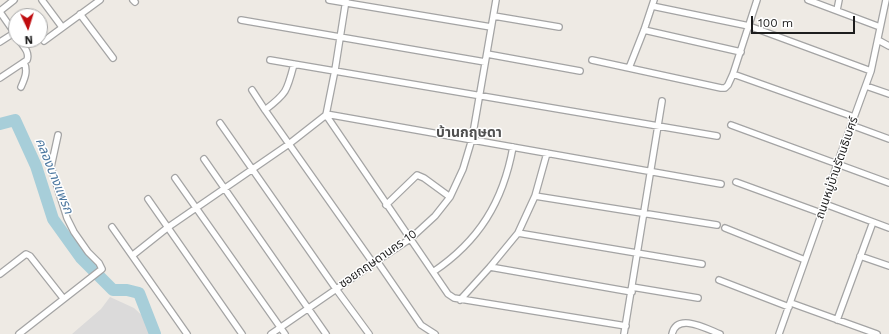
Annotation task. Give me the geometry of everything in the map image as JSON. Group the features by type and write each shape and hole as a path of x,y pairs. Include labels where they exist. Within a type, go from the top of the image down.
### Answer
{"street":[{"path":"8,24 0,12 14,0"},
{"path":"42,0 62,27"},
{"path":"48,38 99,0"},
{"path":"329,0 346,1 491,27"},
{"name":"ซอยกฤษดานคร 10","path":"271,334 410,239 435,216 450,197 463,169 472,139 481,95 496,0"},
{"path":"629,68 654,0"},
{"path":"592,60 725,88 728,86 741,52 757,0"},
{"path":"808,0 880,27"},
{"path":"837,10 839,0"},
{"name":"ถนนหมู่บ้านรัตนธิเบศร์","path":"779,334 825,204 837,164 866,86 878,40 886,0"},
{"path":"133,255 168,228 289,144 326,114 336,70 346,1"},
{"path":"652,6 748,26 870,71"},
{"path":"80,14 113,58"},
{"path":"494,16 559,27"},
{"path":"241,20 485,62"},
{"path":"644,30 741,52"},
{"path":"878,40 889,46"},
{"path":"0,78 27,60 29,55 24,48"},
{"path":"487,54 580,71"},
{"path":"270,60 718,136"},
{"path":"21,87 27,67 24,62"},
{"path":"265,110 282,96 287,89 294,64"},
{"path":"733,74 854,117"},
{"path":"866,86 889,94"},
{"path":"252,90 289,144 422,325 435,334"},
{"path":"624,334 645,213 650,171 662,101"},
{"path":"326,114 721,184"},
{"path":"326,114 386,205 448,294 460,300 626,326"},
{"path":"220,123 369,334"},
{"path":"731,125 889,183"},
{"path":"851,125 889,139"},
{"path":"19,334 63,298 102,269 99,263 88,252 74,232 67,218 51,167 58,135"},
{"path":"433,272 449,261 480,228 491,213 504,184 513,147"},
{"path":"460,300 518,233 535,196 547,153"},
{"path":"204,159 326,334"},
{"path":"386,205 416,175 424,178 450,197"},
{"path":"175,178 285,334"},
{"path":"736,182 821,213"},
{"path":"535,196 717,225"},
{"path":"148,199 242,334"},
{"path":"825,204 889,228"},
{"path":"838,320 873,222"},
{"path":"112,227 187,334"},
{"path":"725,228 805,260"},
{"path":"518,233 702,264"},
{"path":"0,274 26,254 30,256 63,298"},
{"path":"860,256 889,266"},
{"path":"490,267 698,298"},
{"path":"719,280 877,334"},
{"path":"672,334 675,326 679,324 691,323 720,334"}],"shaded area":[{"path":"110,297 134,308 148,321 152,334 72,334 101,309"}],"waterway":[{"name":"คลองบางแพรก","path":"0,124 15,120 36,166 53,219 81,258 113,290 127,290 139,293 155,334"}],"district":[{"name":"บ้านกฤษดา","path":"469,133"}]}
